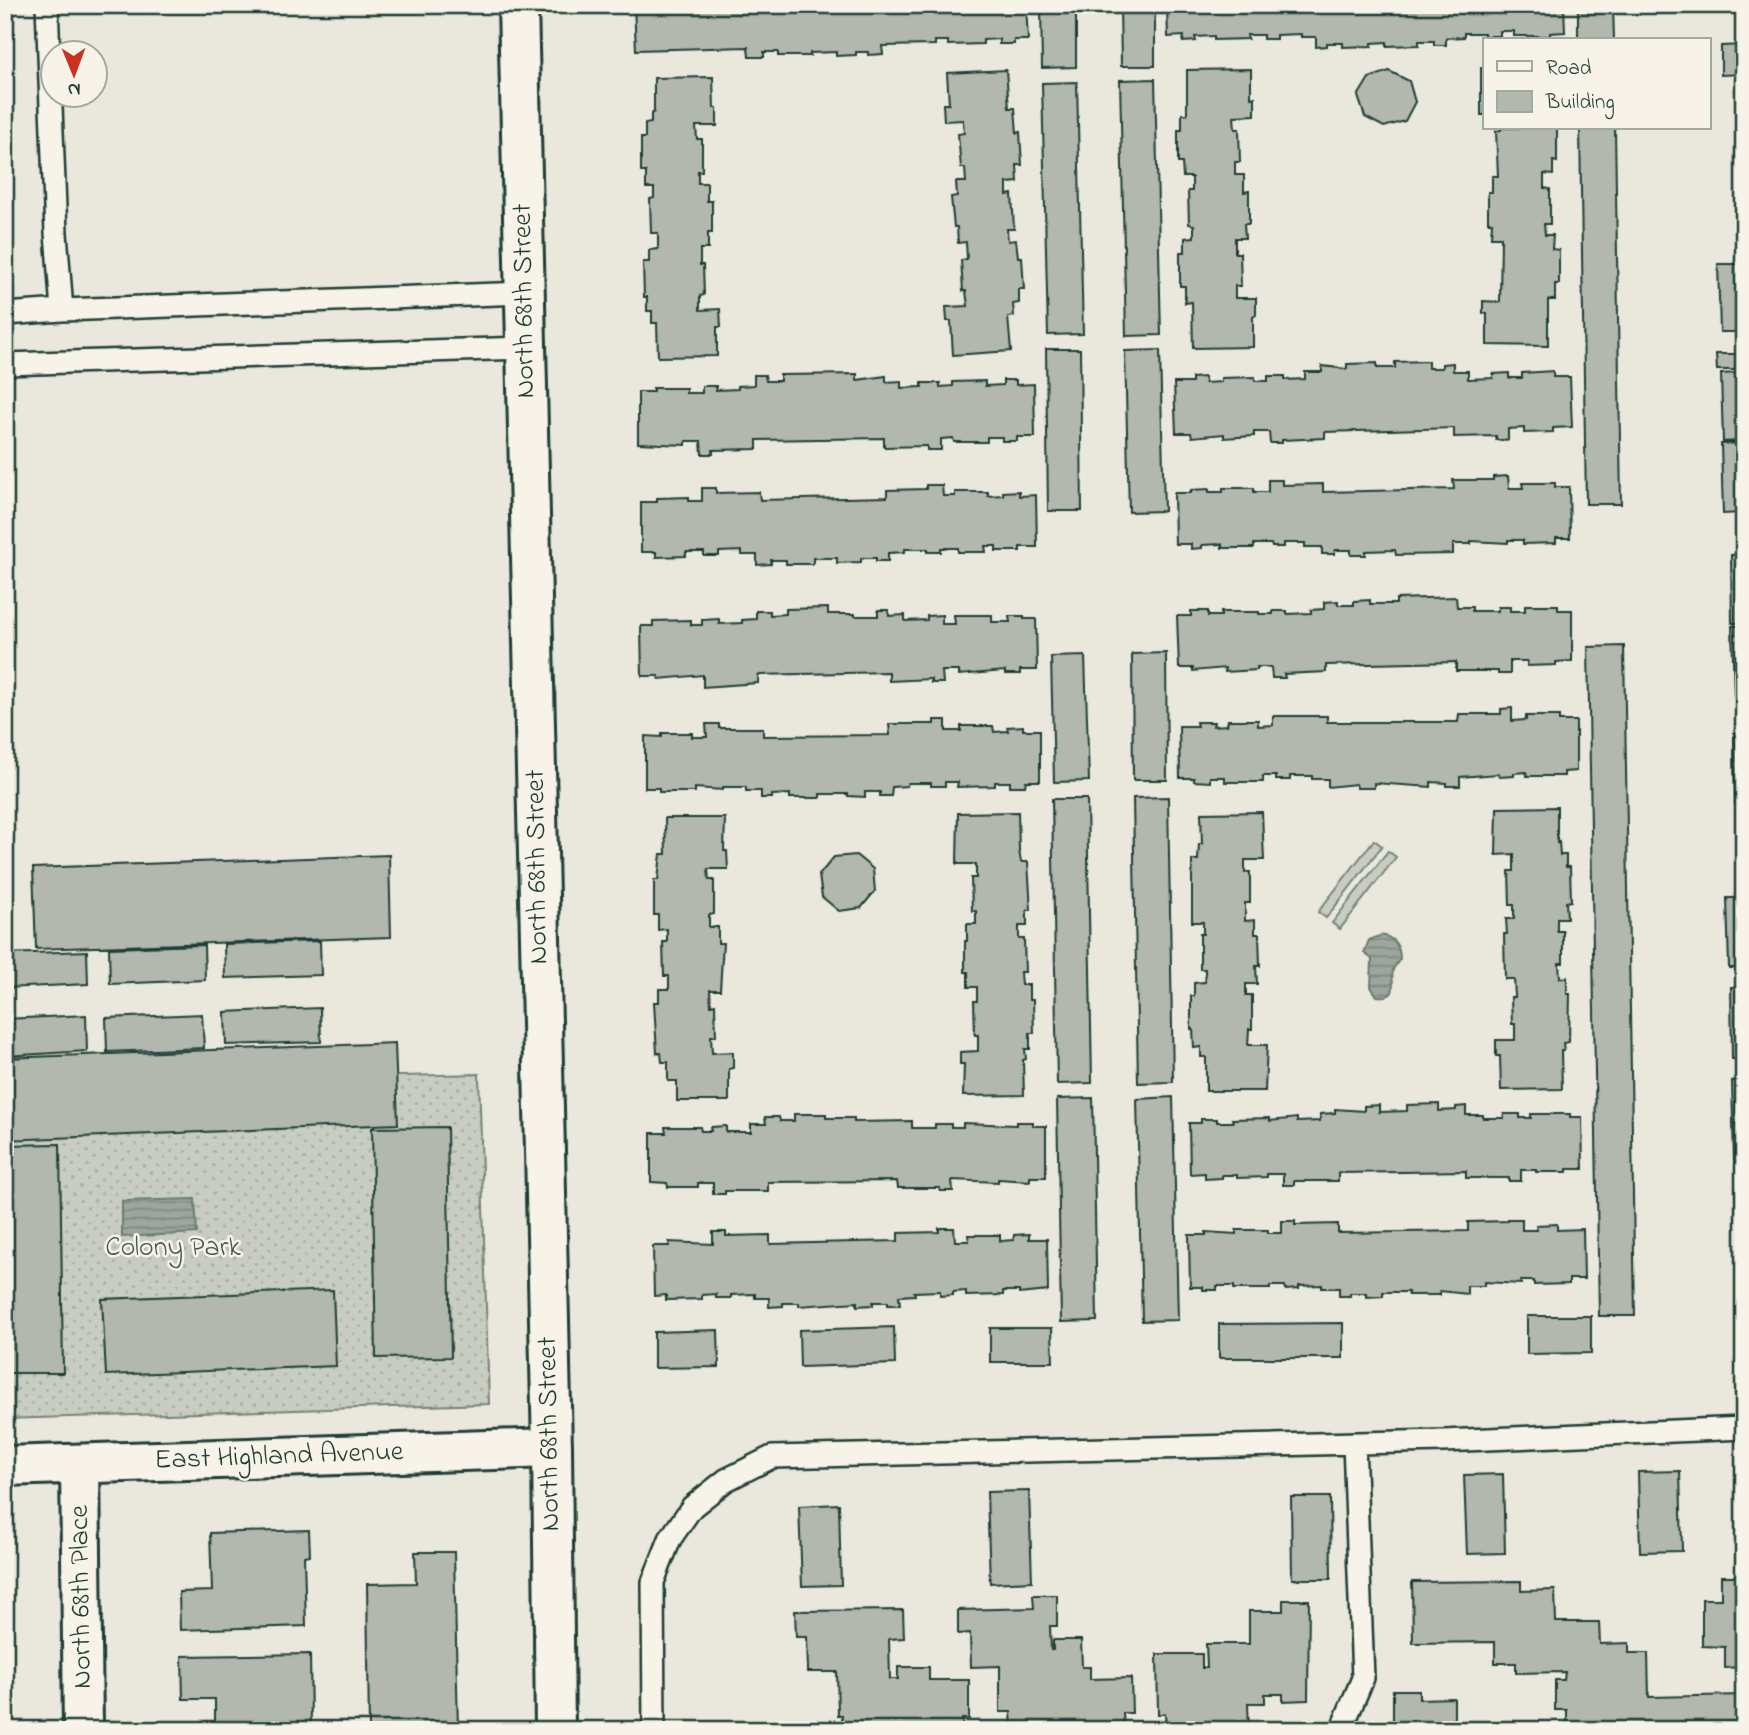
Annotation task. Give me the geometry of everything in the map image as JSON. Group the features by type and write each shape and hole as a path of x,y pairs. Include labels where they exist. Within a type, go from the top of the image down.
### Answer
{"street":[{"name":"North 68th Street","path":"518,5 552,1448 555,1730"},
{"name":"East Highland Avenue","path":"5,1466 552,1448"},
{"name":"North 68th Place","path":"80,1464 83,1730"}],"lane":[{"path":"47,5 56,233 62,310"},
{"path":"5,314 525,293"},
{"path":"5,363 526,348"},
{"path":"654,1730 653,1582 670,1539 692,1507 726,1480 772,1457 1354,1443 1744,1428"},
{"path":"1341,1730 1363,1678 1354,1443"}],"green space":[{"path":"1374,840 1382,846 1326,918 1318,912"},
{"path":"1388,851 1396,857 1340,929 1332,923"},
{"name":"Colony Park","path":"479,1074 489,1404 5,1419 5,1086"}],"shaded area":[{"path":"1382,935 1396,943 1400,959 1393,970 1392,993 1377,996 1371,987 1372,959 1364,953 1369,940"},
{"path":"195,1199 197,1233 122,1237 122,1201"}],"building":[{"path":"634,5 1026,5 1028,40 1014,40 1014,44 999,44 999,39 983,40 983,44 948,45 948,41 935,41 935,45 882,46 883,54 868,55 868,52 856,52 856,55 836,56 836,52 810,53 810,56 778,56 778,52 764,52 764,57 749,57 748,47 636,50"},
{"path":"1041,5 1076,5 1076,67 1042,68"},
{"path":"1120,5 1155,5 1155,66 1121,66"},
{"path":"1167,5 1564,5 1565,32 1550,33 1550,36 1514,36 1514,31 1500,31 1500,36 1464,33 1464,37 1446,38 1446,45 1434,45 1434,41 1419,41 1419,45 1387,46 1387,42 1372,43 1372,46 1343,47 1343,43 1327,43 1327,46 1316,47 1316,37 1301,37 1301,34 1276,35 1276,39 1263,39 1263,35 1247,35 1248,39 1214,40 1214,36 1195,37 1196,41 1183,42 1184,36 1168,37"},
{"path":"1578,5 1613,5 1614,38 1578,38"},
{"path":"1744,45 1744,74 1721,75 1721,46"},
{"path":"1481,68 1483,68 1483,115"},
{"path":"1251,69 1251,98 1255,97 1255,115 1234,116 1235,129 1239,129 1240,162 1235,162 1235,175 1244,175 1244,192 1249,191 1249,224 1244,224 1245,238 1235,238 1235,253 1240,253 1241,286 1235,286 1235,298 1256,298 1253,347 1193,348 1192,302 1185,303 1185,286 1180,286 1180,252 1185,252 1185,238 1194,237 1194,225 1189,224 1188,191 1192,191 1192,177 1183,177 1182,163 1178,163 1178,130 1182,130 1182,114 1187,114 1187,70"},
{"path":"1006,70 1009,108 1015,108 1017,133 1020,132 1022,165 1017,165 1018,182 1007,183 1007,195 1012,194 1014,229 1007,229 1008,241 1016,240 1018,257 1022,257 1024,289 1019,289 1019,303 1013,304 1014,316 1008,317 1011,351 953,355 951,321 947,321 946,307 968,306 966,291 963,291 961,260 967,259 966,242 958,243 951,197 957,196 956,182 966,182 965,168 961,168 958,134 964,133 963,120 944,121 943,104 949,104 947,73"},
{"path":"1389,71 1409,81 1415,102 1405,121 1384,127 1365,117 1358,96 1369,78"},
{"path":"713,77 717,126 696,126 697,139 702,139 702,171 698,171 698,183 707,183 707,201 712,201 712,233 708,233 708,249 700,249 704,295 700,296 700,310 720,309 721,327 717,327 717,356 658,357 657,323 652,323 652,311 647,311 647,297 644,297 643,262 649,262 649,250 658,249 658,233 651,233 650,199 654,198 654,188 646,188 646,172 641,172 641,138 645,138 645,124 651,123 651,114 654,112 654,78"},
{"path":"1155,79 1161,335 1126,336 1120,80"},
{"path":"1077,82 1083,334 1048,335 1042,83"},
{"path":"1740,83 1744,83 1744,201 1743,201"},
{"path":"1557,130 1557,162 1553,161 1553,175 1544,174 1544,188 1550,189 1550,224 1544,224 1545,235 1553,235 1552,249 1559,250 1559,284 1555,284 1555,300 1548,300 1548,346 1487,345 1487,313 1483,313 1483,301 1500,302 1501,237 1491,237 1492,222 1488,222 1488,192 1492,192 1492,176 1498,176 1496,131"},
{"path":"1580,130 1615,130 1621,504 1586,504"},
{"path":"1744,262 1742,535 1741,513 1723,514 1721,444 1739,443 1723,442 1721,374 1738,373 1738,370 1717,370 1716,354 1739,354 1739,332 1720,332 1718,264"},
{"path":"1046,349 1080,349 1082,511 1048,511"},
{"path":"1160,350 1164,511 1129,512 1125,351"},
{"path":"1428,361 1428,368 1442,368 1442,364 1453,363 1453,371 1468,371 1468,379 1493,378 1493,374 1509,373 1509,378 1522,378 1522,373 1553,371 1553,377 1570,377 1572,427 1553,428 1553,432 1524,433 1524,428 1508,429 1508,440 1496,440 1496,436 1454,437 1454,428 1325,432 1325,438 1282,440 1282,443 1270,443 1269,432 1224,438 1224,434 1192,437 1191,433 1176,433 1174,383 1192,383 1192,378 1204,377 1205,383 1221,382 1221,378 1255,377 1255,381 1268,381 1268,376 1285,376 1285,380 1305,379 1305,372 1322,372 1322,366 1347,369 1347,364 1377,363 1377,368 1395,368 1395,362"},
{"path":"857,374 857,380 886,376 886,382 901,381 901,388 922,387 922,383 940,383 940,387 953,386 953,382 985,381 985,386 1003,385 1003,380 1016,380 1016,385 1034,384 1035,437 1017,437 1017,441 1002,441 1002,437 987,437 987,442 954,442 953,438 941,439 941,450 927,450 927,446 884,447 884,438 757,440 757,449 713,450 713,454 702,454 701,441 686,441 686,445 638,443 638,392 653,392 653,388 686,388 686,393 702,393 702,386 716,386 716,390 738,389 738,386 754,385 754,375 765,375 766,381 780,381 780,375"},
{"path":"1508,476 1509,488 1523,488 1522,483 1555,483 1555,487 1569,487 1570,538 1556,538 1556,543 1523,544 1523,540 1508,540 1508,543 1471,541 1471,544 1453,544 1453,554 1396,555 1395,550 1366,551 1366,555 1351,555 1351,550 1335,550 1335,554 1322,554 1322,547 1305,547 1305,543 1284,543 1284,547 1254,544 1254,548 1222,548 1222,544 1202,545 1202,548 1191,549 1191,544 1175,544 1174,493 1209,489 1209,492 1223,492 1223,488 1254,488 1254,492 1268,492 1268,480 1282,480 1282,485 1323,484 1323,492 1454,489 1453,480 1493,480 1493,477"},
{"path":"926,485 942,485 943,496 955,496 955,492 988,492 988,496 1019,491 1019,496 1036,495 1037,547 1020,547 1020,551 996,551 996,546 985,546 986,552 958,552 958,548 941,548 941,552 905,549 905,552 888,553 888,561 861,558 861,562 837,563 837,558 813,558 813,564 786,564 786,560 771,560 771,564 757,565 757,555 742,555 742,551 719,552 719,556 704,556 704,552 686,552 686,556 656,557 656,552 641,552 641,502 657,502 657,498 689,497 689,501 702,501 702,488 716,488 716,493 759,492 760,500 887,497 887,490 926,489"},
{"path":"1744,554 1744,623 1732,623 1731,555"},
{"path":"1456,597 1457,607 1472,607 1472,611 1498,611 1498,607 1510,607 1510,611 1525,611 1525,605 1558,605 1558,610 1572,610 1572,661 1556,662 1556,665 1527,666 1527,661 1510,661 1510,674 1498,674 1498,671 1456,671 1456,662 1326,665 1326,672 1284,674 1285,678 1272,678 1271,667 1225,672 1225,668 1193,671 1193,668 1179,668 1177,616 1191,616 1191,611 1208,611 1208,616 1221,616 1221,612 1311,613 1311,610 1324,609 1324,602 1338,601 1338,605 1354,605 1354,601 1370,600 1370,604 1396,604 1396,599"},
{"path":"828,608 828,614 855,616 878,616 878,610 888,610 889,616 905,615 905,621 927,620 927,616 942,615 942,624 955,624 954,615 992,615 992,622 1010,622 1009,616 1036,619 1037,670 1020,670 1020,674 1005,674 1005,671 959,675 959,671 942,671 943,683 931,683 931,679 889,681 889,672 758,675 758,683 703,687 703,675 659,679 659,676 642,676 641,626 653,626 653,621 691,620 691,625 702,625 702,620 719,619 719,624 742,623 742,620 756,619 756,611 770,611 770,615 786,614 786,609"},
{"path":"1732,626 1744,626 1744,695 1734,695"},
{"path":"1624,646 1635,1316 1599,1316 1588,647"},
{"path":"1166,653 1167,780 1133,780 1132,654"},
{"path":"1085,656 1089,781 1054,782 1051,657"},
{"path":"1512,708 1512,721 1526,720 1526,716 1559,716 1559,721 1576,721 1576,771 1564,772 1564,776 1527,776 1526,772 1514,773 1514,776 1499,777 1498,774 1460,777 1460,786 1431,782 1431,787 1374,783 1374,788 1357,788 1356,784 1328,787 1328,779 1312,779 1312,776 1290,776 1290,780 1276,780 1276,776 1263,776 1263,782 1225,782 1225,777 1210,777 1210,782 1180,778 1179,726 1197,726 1196,722 1214,722 1213,726 1227,725 1228,720 1258,720 1258,726 1273,725 1273,716 1327,716 1327,722 1458,722 1459,714 1501,714 1501,709"},
{"path":"934,720 946,720 946,731 961,731 961,726 993,726 994,732 1008,731 1007,727 1023,726 1023,730 1040,730 1040,781 1026,781 1025,786 1010,786 1010,782 995,782 995,786 957,787 958,782 945,782 945,786 908,783 907,786 892,787 891,796 880,796 880,792 865,792 865,797 820,794 820,798 790,798 790,794 761,798 761,791 746,791 746,787 723,787 723,790 695,788 695,792 659,792 659,788 645,788 645,736 692,733 692,737 707,737 706,724 719,724 719,728 763,728 763,736 890,735 889,724 934,724"},
{"path":"1734,733 1744,733 1744,804 1735,804"},
{"path":"1168,797 1173,1082 1138,1083 1133,798"},
{"path":"1052,799 1087,799 1092,1083 1057,1084"},
{"path":"1557,807 1557,843 1559,842 1560,855 1566,855 1566,867 1570,867 1571,901 1566,902 1567,918 1557,918 1557,931 1563,931 1560,978 1567,977 1567,994 1570,994 1569,1042 1563,1043 1564,1051 1561,1051 1562,1089 1501,1090 1500,1056 1496,1056 1496,1040 1515,1040 1511,997 1515,997 1514,979 1505,979 1504,934 1507,934 1506,919 1514,919 1514,905 1510,905 1509,871 1514,871 1514,854 1496,855 1497,808"},
{"path":"1744,808 1744,878 1737,878 1736,809"},
{"path":"1018,812 1019,850 1021,862 1028,862 1031,910 1027,910 1027,926 1019,926 1019,939 1024,939 1025,972 1020,972 1021,985 1029,985 1029,1000 1033,1000 1034,1033 1030,1033 1030,1049 1025,1049 1026,1059 1023,1060 1024,1095 963,1096 964,1064 960,1064 960,1052 978,1051 974,1001 977,1001 977,987 968,987 968,972 965,972 967,924 976,924 976,911 972,911 971,878 976,878 976,864 957,864 958,813"},
{"path":"1262,812 1264,860 1245,860 1245,872 1250,872 1250,903 1245,903 1245,921 1255,920 1255,934 1259,934 1260,966 1256,966 1257,984 1246,984 1246,995 1252,995 1252,1029 1249,1029 1248,1045 1267,1045 1265,1091 1206,1091 1206,1057 1201,1057 1201,1047 1194,1048 1191,1029 1191,996 1194,996 1194,983 1205,982 1205,969 1200,969 1200,934 1203,934 1203,922 1192,922 1192,860 1198,860 1199,844 1202,844 1201,813"},
{"path":"665,818 725,818 724,851 727,851 728,869 708,869 709,880 714,880 714,914 709,915 709,927 718,927 718,943 723,943 720,990 710,990 711,1005 715,1004 716,1036 711,1036 712,1053 733,1052 733,1068 729,1069 729,1101 677,1101 677,1081 668,1081 668,1062 662,1062 661,1053 657,1053 654,1002 659,1002 659,989 669,989 669,976 664,976 663,942 667,942 667,929 658,930 658,915 654,915 654,880 658,880 661,854 666,854"},
{"path":"389,855 391,937 36,949 33,868"},
{"path":"856,855 873,869 875,891 861,908 839,911 822,897 819,875 834,857"},
{"path":"1727,898 1744,898 1744,968 1729,968"},
{"path":"320,941 321,975 225,978 224,944"},
{"path":"204,945 205,980 110,984 109,948"},
{"path":"87,951 88,984 5,988 5,954"},
{"path":"1731,987 1744,987 1744,1059 1732,1059"},
{"path":"320,1008 321,1042 226,1045 225,1012"},
{"path":"202,1014 204,1048 107,1052 106,1018"},
{"path":"86,1015 87,1051 5,1056 5,1019"},
{"path":"395,1043 398,1124 5,1140 5,1058"},
{"path":"1744,1080 1744,1163 1734,1163 1732,1081"},
{"path":"1173,1097 1178,1320 1142,1321 1137,1099"},
{"path":"1093,1098 1097,1321 1061,1322 1057,1099"},
{"path":"1439,1104 1439,1111 1456,1110 1456,1107 1466,1106 1466,1115 1483,1115 1483,1118 1504,1118 1504,1114 1520,1114 1520,1118 1531,1118 1531,1114 1570,1114 1570,1117 1582,1117 1583,1169 1567,1169 1567,1172 1521,1170 1521,1181 1509,1181 1509,1178 1466,1178 1466,1171 1338,1173 1338,1181 1294,1181 1294,1185 1283,1185 1283,1174 1237,1178 1237,1175 1222,1175 1222,1178 1205,1179 1205,1173 1190,1174 1189,1123 1201,1123 1201,1119 1217,1119 1217,1122 1270,1118 1270,1121 1297,1118 1297,1122 1320,1121 1320,1114 1335,1113 1335,1109 1364,1111 1364,1106 1379,1105 1379,1112 1407,1111 1407,1105"},
{"path":"794,1114 826,1114 826,1118 854,1118 854,1122 912,1121 912,1128 935,1128 935,1124 963,1127 963,1123 1016,1125 1016,1122 1033,1122 1033,1126 1046,1126 1046,1177 1030,1177 1030,1181 952,1180 953,1191 940,1191 940,1188 898,1188 897,1181 768,1182 768,1191 725,1191 725,1194 713,1194 713,1183 698,1183 698,1187 668,1187 667,1183 651,1182 651,1133 666,1133 665,1127 700,1127 701,1131 711,1131 711,1127 726,1126 726,1132 751,1132 751,1124 766,1124 765,1117 794,1121"},
{"path":"447,1127 451,1357 376,1358 372,1128"},
{"path":"60,1144 63,1373 5,1373 5,1145"},
{"path":"1522,1219 1522,1230 1537,1230 1536,1225 1557,1224 1557,1230 1583,1229 1584,1279 1569,1279 1569,1284 1534,1285 1534,1281 1521,1281 1521,1284 1484,1282 1484,1286 1467,1286 1467,1294 1440,1291 1440,1295 1408,1295 1408,1292 1383,1292 1383,1296 1366,1297 1366,1293 1339,1296 1339,1288 1322,1288 1322,1285 1299,1286 1299,1289 1286,1290 1285,1286 1270,1286 1270,1289 1234,1289 1234,1286 1217,1286 1217,1290 1190,1287 1189,1235 1206,1235 1206,1232 1236,1234 1236,1230 1282,1233 1282,1221 1295,1221 1295,1225 1338,1224 1338,1233 1468,1231 1468,1222"},
{"path":"939,1228 954,1228 955,1241 969,1241 968,1235 1000,1235 1000,1241 1014,1240 1014,1235 1029,1234 1029,1239 1047,1239 1048,1291 1019,1294 1019,1291 1003,1291 1003,1295 966,1296 966,1291 940,1296 940,1291 914,1292 915,1295 899,1296 900,1305 873,1302 873,1305 857,1306 857,1302 799,1306 799,1303 783,1303 783,1306 769,1307 769,1298 755,1298 755,1294 716,1298 716,1294 702,1295 702,1299 666,1300 666,1295 654,1296 653,1246 669,1246 669,1242 713,1244 713,1232 726,1232 726,1236 770,1235 770,1244 898,1241 898,1233 939,1232"},
{"path":"333,1290 336,1366 106,1375 102,1299"},
{"path":"1527,1316 1591,1316 1591,1353 1527,1354"},
{"path":"1343,1323 1343,1358 1219,1358 1219,1324"},
{"path":"894,1327 895,1364 800,1367 799,1330"},
{"path":"990,1328 1052,1328 1053,1362 990,1362"},
{"path":"718,1330 719,1367 654,1368 654,1332"},
{"path":"1680,1471 1682,1551 1640,1552 1638,1472"},
{"path":"1503,1474 1505,1553 1467,1554 1464,1475"},
{"path":"1029,1491 1032,1581 990,1583 987,1492"},
{"path":"1291,1497 1330,1497 1331,1579 1292,1579"},
{"path":"839,1504 841,1585 802,1586 799,1506"},
{"path":"309,1530 310,1555 304,1556 306,1626 180,1630 179,1592 212,1591 210,1533"},
{"path":"415,1552 454,1552 458,1730 369,1730 367,1584 416,1583"},
{"path":"1721,1576 1744,1576 1744,1667 1725,1668 1725,1647 1702,1646 1702,1599 1721,1599"},
{"path":"1521,1581 1521,1591 1555,1590 1556,1622 1599,1622 1600,1644 1629,1643 1629,1653 1648,1653 1649,1697 1744,1695 1744,1730 1567,1730 1567,1710 1555,1710 1555,1680 1564,1680 1565,1672 1516,1673 1516,1663 1495,1663 1495,1642 1413,1643 1412,1582"},
{"path":"1033,1595 1057,1595 1057,1626 1050,1626 1051,1650 1053,1640 1081,1640 1082,1667 1090,1667 1090,1679 1131,1678 1132,1713 1123,1713 1124,1730 1012,1730 1011,1712 1000,1712 1000,1666 971,1667 970,1633 958,1634 958,1610 1034,1608"},
{"path":"1283,1600 1309,1600 1308,1700 1283,1701 1283,1694 1265,1694 1265,1703 1248,1703 1249,1730 1162,1730 1162,1727 1166,1727 1165,1714 1158,1714 1157,1654 1202,1654 1202,1668 1207,1668 1206,1644 1249,1644 1249,1611 1283,1611"},
{"path":"903,1610 904,1638 889,1639 890,1679 898,1679 898,1667 929,1667 929,1680 969,1680 969,1719 962,1719 963,1730 842,1730 842,1715 838,1715 837,1672 808,1672 807,1637 796,1637 795,1611"},
{"path":"310,1654 311,1725 324,1724 324,1730 215,1730 215,1699 183,1699 182,1656"},
{"path":"1393,1690 1419,1690 1419,1699 1454,1698 1454,1730 1371,1730 1371,1726 1393,1726"}]}
